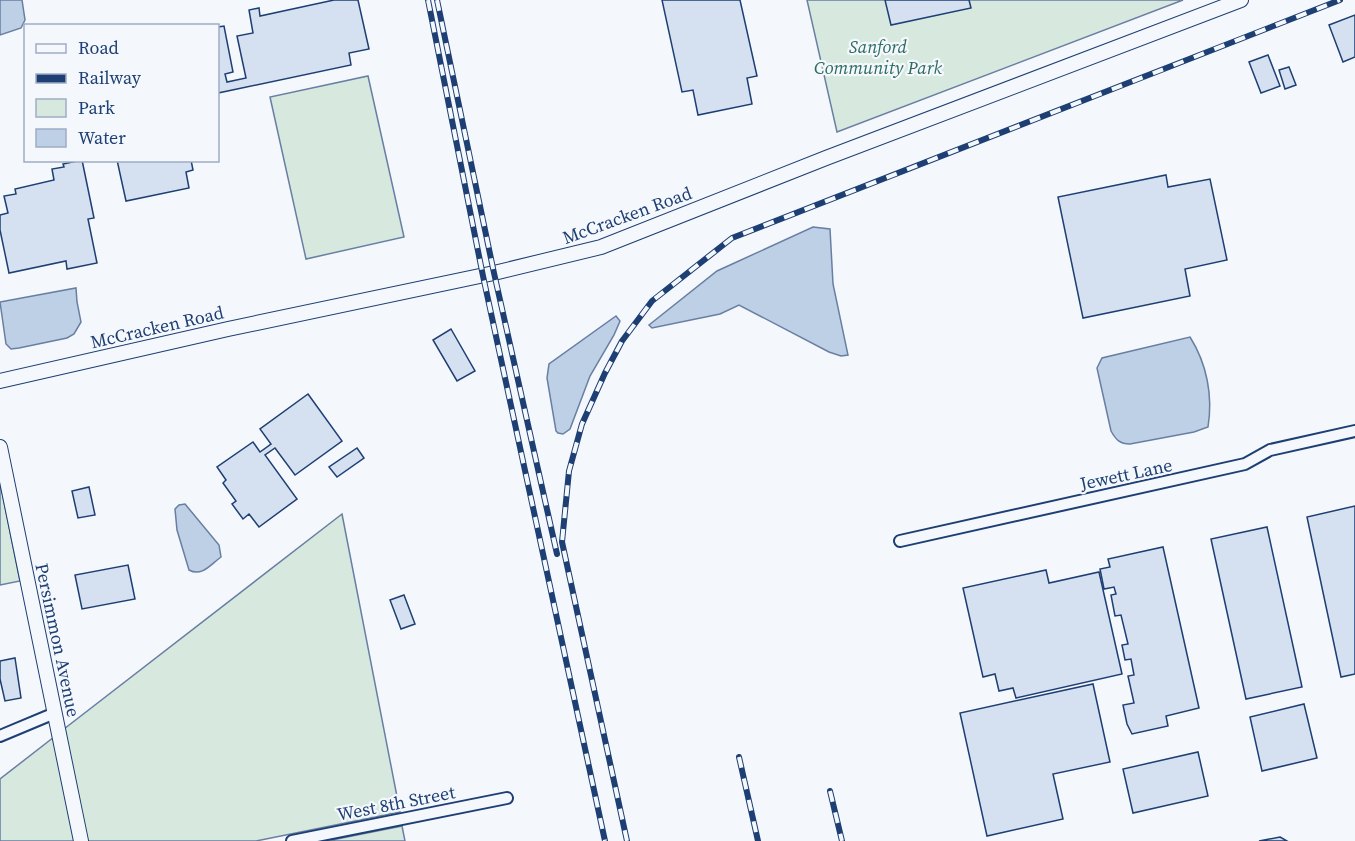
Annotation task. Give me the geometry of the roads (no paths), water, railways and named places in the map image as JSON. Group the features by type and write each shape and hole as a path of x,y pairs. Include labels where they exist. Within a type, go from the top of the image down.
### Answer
{"street":[{"name":"McCracken Road","path":"0,381 228,329 494,273 601,247 826,158 1241,0"},
{"name":"Jewett Lane","path":"900,541 1245,465 1270,450 1355,431"},
{"name":"Persimmon Avenue","path":"0,447 81,841"},
{"path":"0,736 55,713"},
{"name":"West 8th Street","path":"292,841 507,798"}],"water":[{"path":"0,0 22,0 25,20 21,28 0,35"},
{"path":"813,227 830,229 833,284 848,355 841,356 829,352 739,305 720,314 652,328 649,325 717,271"},
{"path":"76,288 81,322 74,334 67,338 19,348 11,349 6,344 0,302"},
{"path":"616,316 620,321 590,376 570,429 563,434 558,433 547,378 549,364"},
{"path":"1190,337 1201,358 1207,380 1210,404 1208,427 1194,432 1130,444 1119,441 1111,431 1097,368 1102,358"},
{"path":"185,504 219,545 221,557 206,569 198,572 189,570 177,530 175,509"}],"railway":[{"path":"428,0 483,276 605,841"},
{"path":"437,0 494,273 557,554"},
{"path":"627,841 562,542 569,471 582,424 622,341 652,301 732,238 1340,0"},
{"path":"739,757 758,841"},
{"path":"830,791 842,841"}],"park label":[{"name":"Sanford Community Park","path":"878,56"}]}
